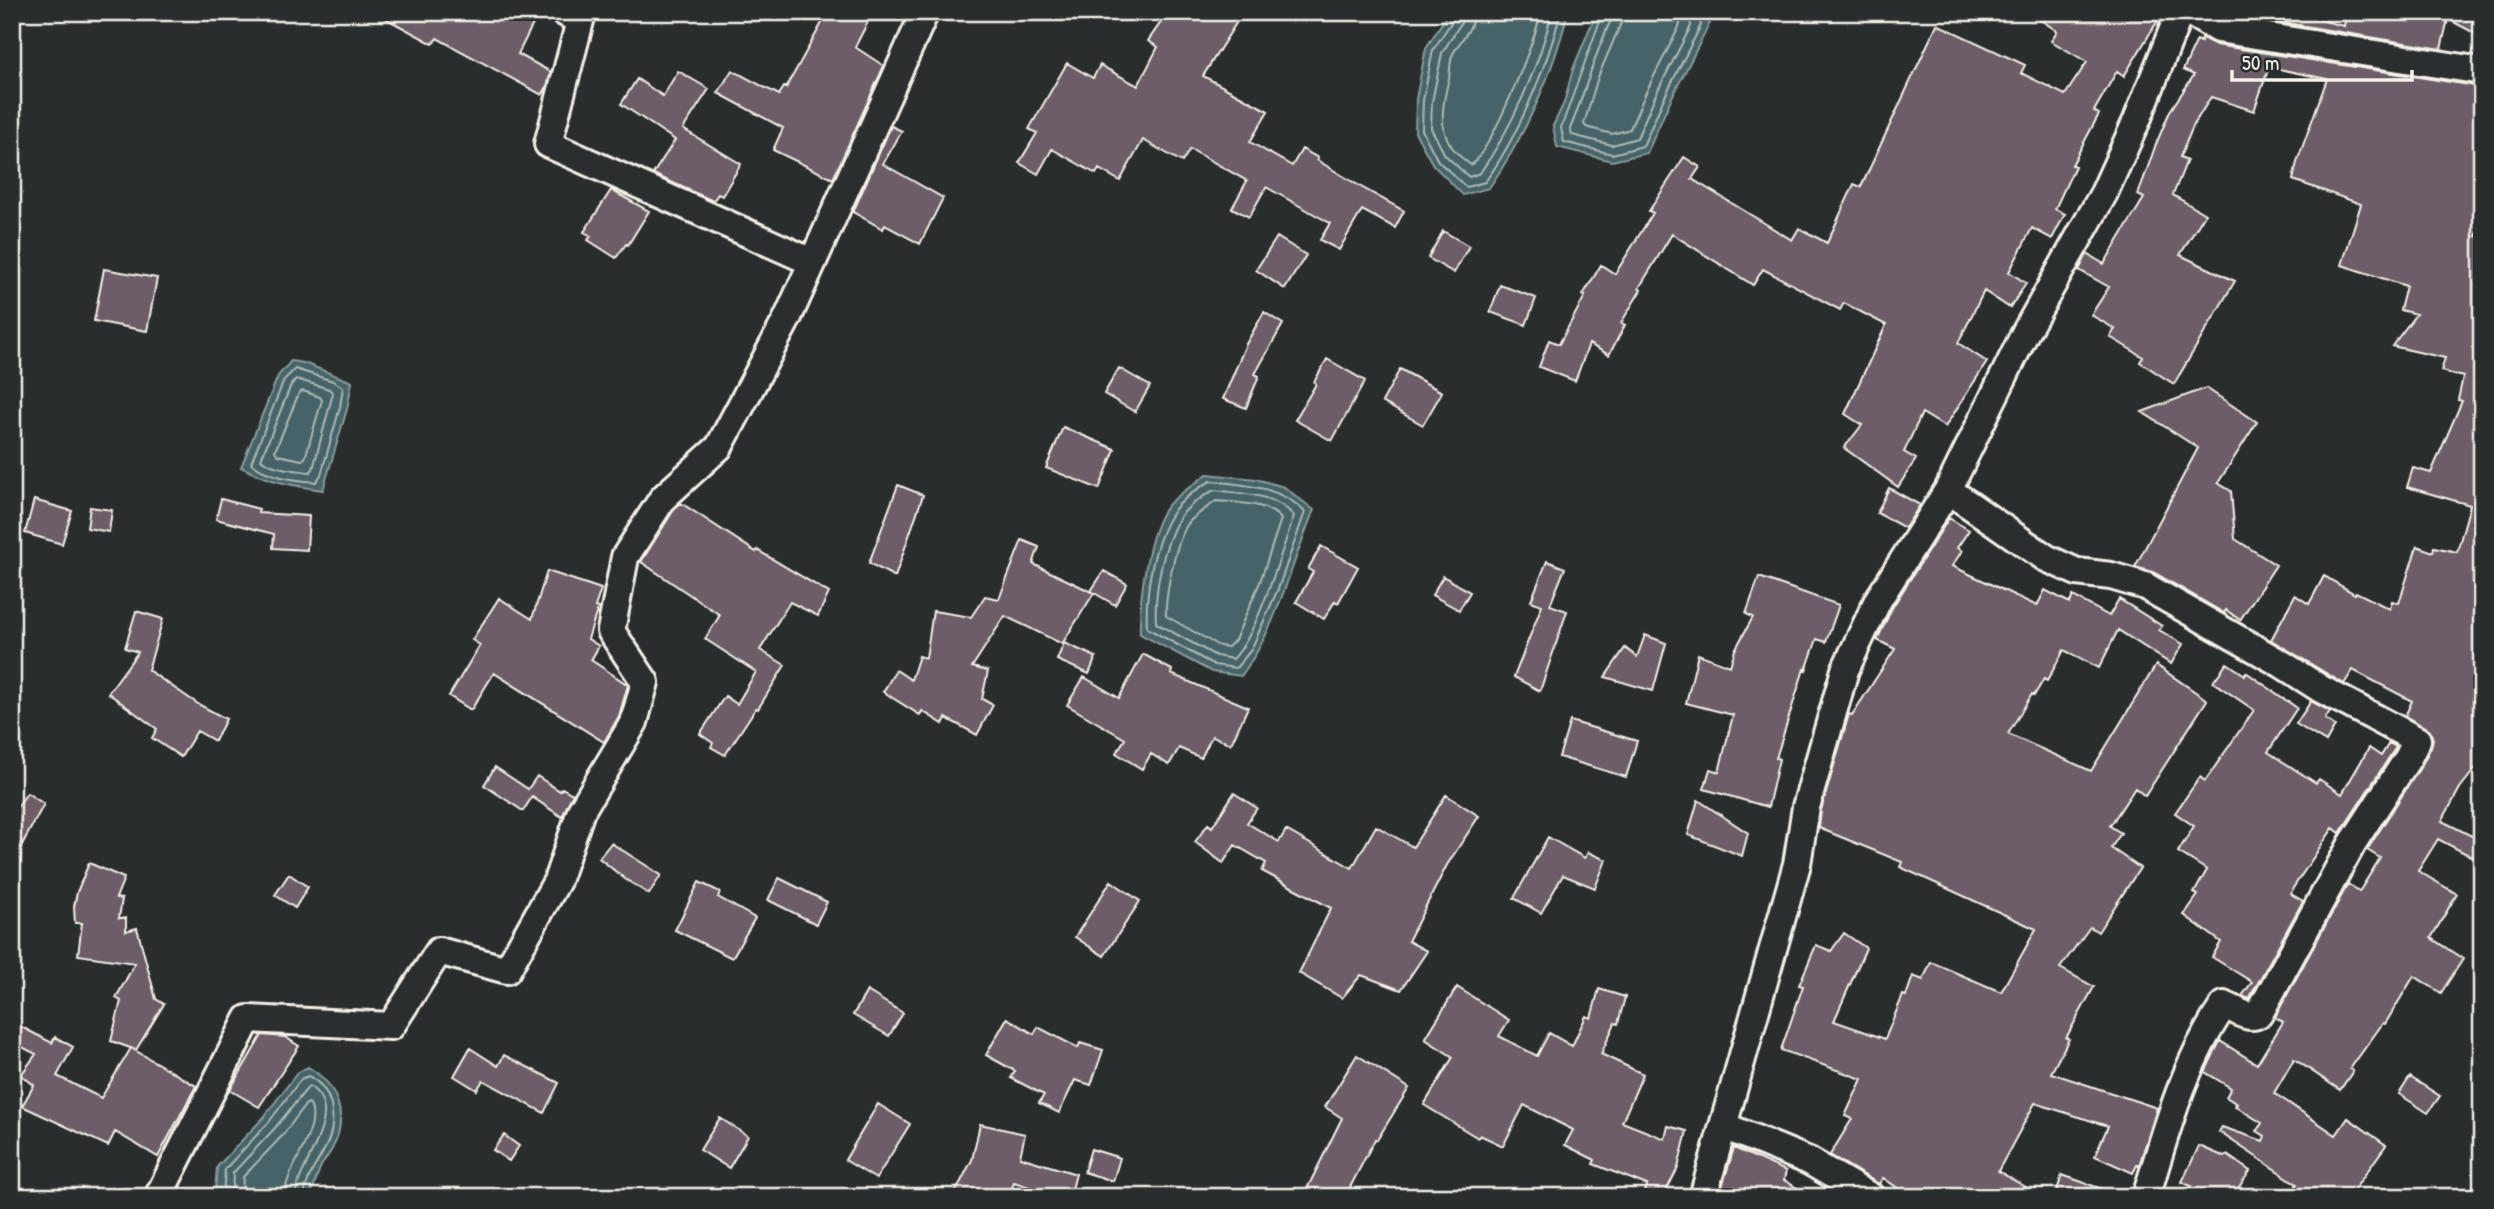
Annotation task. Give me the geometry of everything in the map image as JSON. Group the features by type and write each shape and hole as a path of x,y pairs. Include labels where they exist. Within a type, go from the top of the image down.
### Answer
{"street":[{"path":"564,12 580,22 548,144 812,262"},
{"path":"158,1197 248,1019 391,1026 439,951 507,970 557,881 581,811 634,722 645,682 611,631 625,557 663,498 719,447 788,317 925,12"},
{"path":"1703,1197 1797,864 1806,807 1844,670 1878,600 1948,490 2025,333 2104,193 2180,12"},
{"path":"2189,12 2218,29 2482,71"},
{"path":"1948,490 2046,558 2077,572 2111,576 2145,586 2283,664 2321,690 2417,740 2413,751 2317,905 2259,1014 2255,1017 2247,1016 2224,1005 2213,1020 2180,1089 2146,1197"},
{"path":"1724,1126 1809,1161 1871,1197"}],"water":[{"path":"1449,12 1568,12 1546,81 1526,126 1502,168 1489,188 1463,195 1433,165 1415,132 1416,99 1426,48"},
{"path":"1598,12 1703,12 1710,23 1647,153 1612,161 1557,147 1553,126 1564,103 1573,69"},
{"path":"291,361 304,363 352,382 347,409 323,490 280,482 241,467 278,376"},
{"path":"1207,474 1256,479 1284,487 1314,510 1274,617 1241,676 1212,672 1140,634 1146,566 1161,515 1169,504"},
{"path":"308,1067 333,1091 340,1112 338,1135 321,1166 310,1197 217,1197 217,1167 264,1117 297,1073"}],"building":[{"path":"374,12 539,12 518,54 551,72 547,87 542,95 437,38 433,44"},
{"path":"828,12 873,12 855,47 884,66 833,179 773,150 783,128 718,93 732,70 779,95 784,87 786,88"},
{"path":"1168,12 1243,12 1203,76 1268,111 1250,142 1292,166 1302,149 1318,158 1317,160 1404,211 1395,228 1362,210 1339,250 1320,240 1330,223 1266,187 1249,217 1232,208 1247,181 1190,149 1182,162 1143,140 1120,181 1099,169 1096,174 1052,149 1038,174 1019,163 1037,133 1029,129 1067,63 1093,78 1100,65 1138,86 1158,47 1148,41"},
{"path":"2029,12 2163,12 2124,76 2117,71 2094,111 2099,114 2072,165 2075,166 2055,209 2065,214 2052,239 2032,228 2009,272 2026,283 2010,308 1984,291 1958,343 1987,362 1945,427 1922,413 1904,452 1916,459 1898,487 1844,448 1862,425 1845,414 1886,325 1844,303 1840,310 1763,269 1753,285 1672,234 1639,288 1641,290 1621,323 1625,325 1609,355 1589,344 1575,381 1539,367 1549,340 1559,344 1601,265 1615,274 1653,213 1649,211 1684,157 1700,167 1692,179 1792,240 1799,228 1827,243 1854,184 1861,187 1937,24 2025,65 2021,73 2065,95 2087,62 2051,41 2057,31"},
{"path":"2221,12 2289,12 2344,26 2347,12 2482,12 2482,37 2448,19 2441,49"},
{"path":"2202,38 2216,45 2482,87 2482,219 2476,236 2482,238 2482,760 2460,788 2442,821 2482,841 2482,862 2438,839 2418,871 2457,894 2431,938 2463,959 2441,993 2414,976 2385,1024 2383,1023 2350,1069 2353,1071 2340,1090 2294,1059 2274,1093 2336,1135 2348,1118 2386,1145 2349,1197 2288,1197 2297,1184 2219,1132 2222,1127 2263,1141 2265,1136 2257,1131 2262,1123 2226,1097 2231,1088 2205,1072 2220,1041 2257,1064 2283,1022 2275,1017 2348,884 2359,892 2380,858 2367,850 2431,747 2433,739 2430,731 2405,716 2412,701 2353,670 2344,684 2271,640 2295,595 2309,604 2324,576 2355,594 2356,592 2390,609 2392,601 2399,603 2417,546 2433,552 2434,547 2457,552 2470,505 2407,487 2413,468 2431,473 2462,401 2458,400 2463,377 2441,371 2445,358 2392,346 2416,314 2400,310 2406,286 2342,265 2361,204 2293,180 2327,79 2269,67 2254,111 2211,97 2194,124 2180,157 2187,160 2173,195 2205,214 2180,255 2235,281 2174,384 2140,362 2143,357 2110,337 2115,329 2091,315 2109,287 2079,270 2087,254 2104,264 2144,198 2138,195 2156,144 2170,111 2194,75 2183,70 2197,40 2201,42"},
{"path":"678,71 709,89 683,129 741,164 722,196 718,194 713,201 653,174 675,140 621,104 637,79 663,96"},
{"path":"891,126 902,131 883,164 943,198 920,244 885,225 883,229 853,212"},
{"path":"611,190 649,211 628,245 626,244 616,258 588,240 591,236 584,232"},
{"path":"1443,231 1469,246 1454,273 1428,258"},
{"path":"1277,237 1306,255 1285,289 1256,270"},
{"path":"104,269 157,278 147,331 94,321"},
{"path":"1500,285 1536,298 1526,325 1490,312"},
{"path":"1264,312 1283,324 1255,374 1259,376 1246,408 1223,399 1246,344"},
{"path":"1327,359 1365,381 1332,441 1295,420"},
{"path":"1119,368 1150,386 1135,412 1104,394"},
{"path":"1400,369 1442,392 1423,425 1382,402"},
{"path":"2206,388 2257,422 2218,483 2231,491 2235,539 2276,565 2240,620 2153,572 2135,567 2198,448 2142,412"},
{"path":"1063,427 1115,449 1099,489 1046,468"},
{"path":"898,485 923,495 895,577 869,563"},
{"path":"1889,488 1920,505 1905,528 1877,513"},
{"path":"221,499 259,509 258,513 309,516 307,550 273,548 274,534 216,519"},
{"path":"34,500 72,511 62,544 25,533"},
{"path":"681,503 756,552 757,550 829,593 818,616 790,602 760,650 785,665 725,755 711,747 713,743 700,734 725,696 737,704 756,672 705,639 720,615 641,562 675,508"},
{"path":"90,507 112,510 109,532 87,528"},
{"path":"1949,518 1969,530 1957,548 1962,551 1952,566 2037,606 2045,590 2070,603 2073,596 2109,616 2119,599 2162,626 2159,630 2183,644 2171,664 2118,630 2099,668 2064,650 2047,681 2044,679 2034,696 2032,694 2008,734 2091,771 2156,665 2207,700 2145,796 2135,788 2110,826 2121,833 2111,848 2140,868 2098,932 2090,927 2060,968 2094,987 2066,1038 2069,1039 2051,1073 2157,1108 2139,1166 2137,1165 2133,1173 2095,1156 2108,1126 2035,1103 1998,1171 2043,1197 1911,1197 1883,1178 1879,1184 1830,1155 1852,1119 1845,1116 1862,1079 1781,1050 1803,986 1799,985 1816,945 1831,951 1844,933 1866,948 1834,1021 1885,1039 1913,976 1923,980 1931,962 2001,992 2036,929 1900,867 1902,862 1819,828 1821,810 1849,714 1852,715 1895,649 1877,640 1892,608"},
{"path":"1022,540 1039,547 1033,564 1094,593 1062,644 1005,616 972,667 988,671 982,699 993,705 977,735 946,718 943,724 922,711 920,715 883,692 896,670 911,680 919,656 926,658 933,611 971,617 985,596 999,599"},
{"path":"1321,546 1358,567 1338,603 1335,601 1324,619 1296,602 1313,572 1308,569"},
{"path":"1547,561 1565,568 1550,605 1567,611 1540,691 1514,677 1542,605 1531,601"},
{"path":"547,571 601,589 588,639 599,646 591,660 628,685 619,716 604,742 494,673 471,710 449,696 480,645 472,640 499,598 532,619"},
{"path":"1104,571 1127,584 1115,605 1091,591"},
{"path":"1443,576 1470,592 1459,610 1432,595"},
{"path":"1759,577 1839,605 1826,642 1817,639 1806,670 1804,669 1776,758 1779,759 1768,807 1704,789 1710,769 1719,772 1733,715 1686,703 1698,654 1730,666 1735,650 1753,617 1746,614"},
{"path":"136,611 163,619 148,670 198,704 226,719 215,741 197,731 181,757 152,738 157,729 108,693 138,652 125,648"},
{"path":"1645,635 1666,643 1653,691 1605,677 1625,648 1637,657"},
{"path":"1064,643 1096,657 1089,674 1057,660"},
{"path":"1143,654 1172,670 1171,674 1248,707 1231,744 1212,736 1201,758 1179,748 1169,765 1151,754 1142,769 1116,753 1125,739 1067,705 1084,677 1119,698"},
{"path":"2227,663 2245,675 2246,672 2297,708 2268,752 2316,783 2319,779 2342,794 2369,748 2381,756 2389,743 2396,747 2340,833 2333,828 2293,888 2291,894 2303,901 2249,999 2242,996 2252,982 2212,957 2221,942 2184,915 2198,895 2194,893 2207,870 2178,852 2194,826 2175,813 2200,777 2205,781 2254,710 2213,682"},
{"path":"2311,701 2330,711 2325,719 2335,726 2326,742 2296,724"},
{"path":"1570,721 1637,741 1626,777 1559,757"},
{"path":"495,767 528,789 537,776 560,791 562,788 573,794 562,817 532,797 523,811 484,785"},
{"path":"27,793 44,804 12,863 12,814"},
{"path":"1234,793 1257,808 1247,823 1279,842 1286,830 1352,868 1376,826 1413,847 1446,795 1479,816 1447,865 1408,941 1427,951 1401,990 1361,975 1342,998 1299,973 1331,908 1262,871 1266,863 1235,845 1223,863 1195,842 1208,824 1212,827"},
{"path":"1698,800 1748,833 1742,856 1688,835"},
{"path":"1548,837 1585,858 1588,852 1606,860 1595,888 1563,875 1541,913 1514,898"},
{"path":"611,843 661,875 649,894 599,858"},
{"path":"89,863 124,878 116,898 122,899 119,918 126,918 126,931 137,928 156,999 164,1004 136,1050 111,1041 121,1001 116,998 135,963 78,955 82,923 75,923 74,907"},
{"path":"289,874 308,887 295,908 275,895"},
{"path":"779,878 827,902 816,924 768,900"},
{"path":"1111,881 1140,901 1104,956 1075,937"},
{"path":"699,882 720,892 718,897 755,918 732,958 675,930"},
{"path":"1457,987 1509,1020 1499,1036 1537,1056 1549,1033 1572,1046 1586,1016 1591,1018 1599,989 1625,997 1618,1024 1615,1023 1601,1054 1643,1074 1622,1122 1665,1139 1668,1126 1687,1131 1678,1168 1663,1197 1641,1197 1647,1185 1593,1164 1595,1160 1565,1145 1573,1130 1524,1105 1503,1146 1480,1135 1478,1138 1424,1105 1453,1057 1425,1039"},
{"path":"867,991 903,1013 889,1036 853,1015"},
{"path":"1007,1018 1034,1034 1038,1027 1078,1048 1080,1043 1103,1050 1091,1085 1075,1080 1059,1113 1039,1103 1044,1095 1011,1078 1015,1071 986,1055"},
{"path":"12,1022 52,1043 55,1037 73,1047 57,1076 101,1098 131,1048 196,1086 158,1157 115,1132 108,1146 22,1106 34,1085 21,1075 36,1054 12,1042"},
{"path":"262,1035 285,1037 299,1046 259,1107 230,1090"},
{"path":"470,1048 498,1066 504,1055 559,1083 544,1113 483,1080 477,1090 454,1076"},
{"path":"1357,1055 1409,1088 1377,1140 1375,1139 1345,1197 1303,1197 1342,1118 1325,1107"},
{"path":"2410,1077 2440,1096 2428,1113 2399,1094"},
{"path":"878,1104 910,1124 876,1179 845,1160"},
{"path":"720,1118 748,1136 729,1168 700,1150"},
{"path":"980,1124 1025,1134 1020,1157 1076,1174 1070,1197 1060,1197 1014,1182 1009,1197 953,1197 972,1160"},
{"path":"504,1135 519,1146 509,1161 493,1150"},
{"path":"2199,1146 2225,1157 2227,1155 2250,1171 2232,1197 2185,1197 2191,1186 2182,1182"},
{"path":"1734,1148 1786,1171 1784,1180 1812,1197 1739,1197 1722,1187"},
{"path":"1091,1149 1120,1158 1113,1181 1084,1172"},
{"path":"2062,1175 2117,1194 2116,1197 2055,1197"}]}
